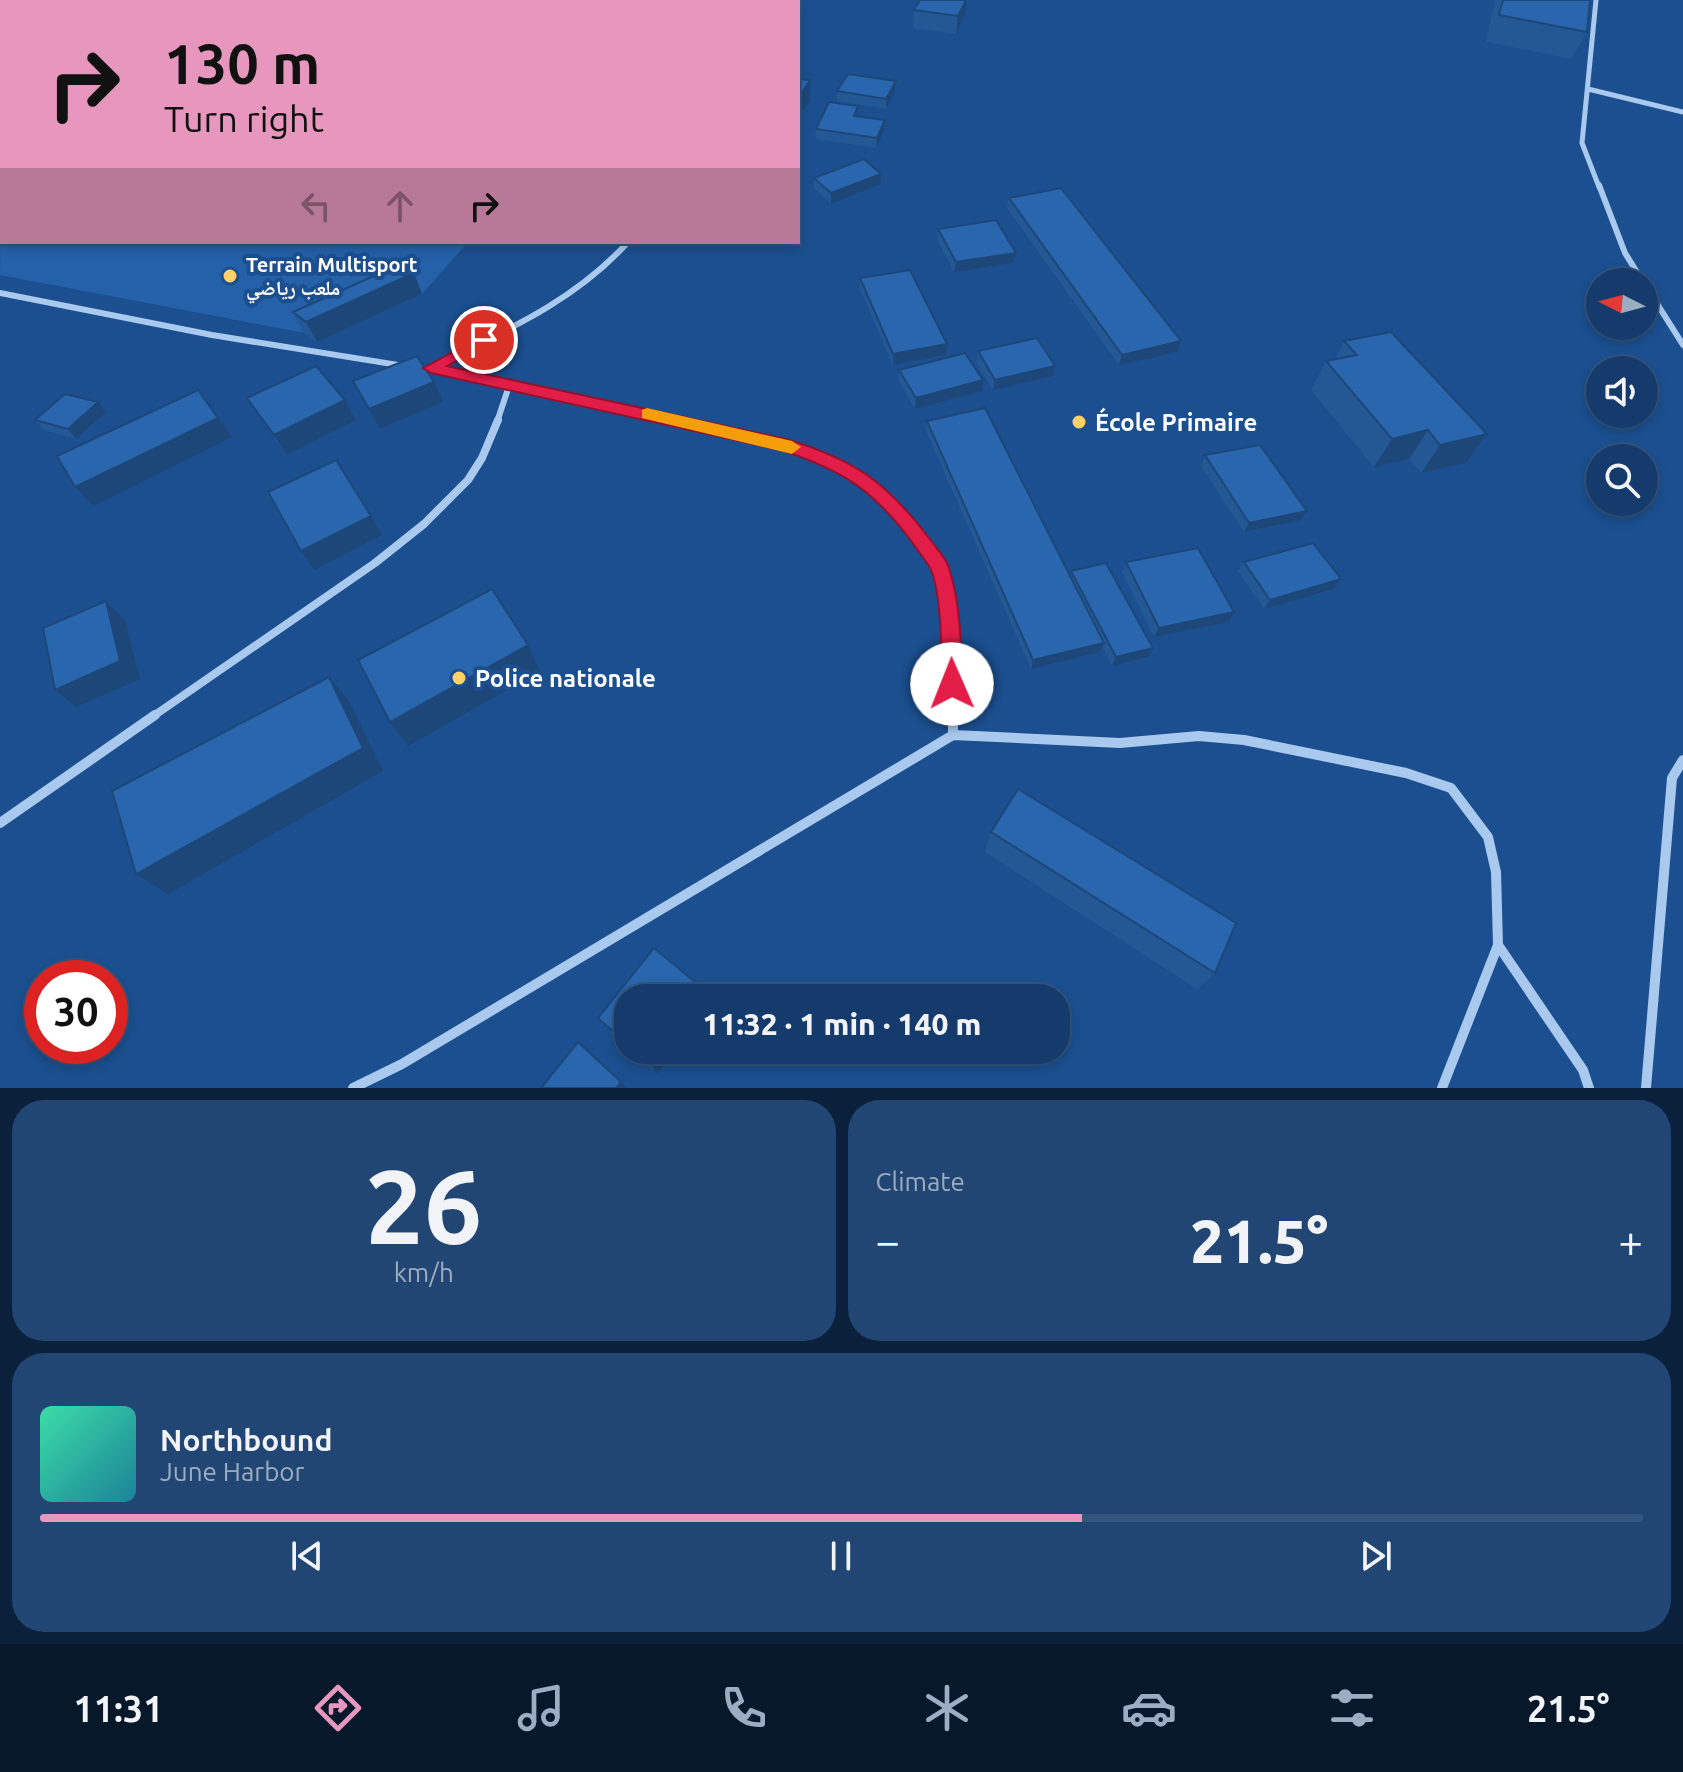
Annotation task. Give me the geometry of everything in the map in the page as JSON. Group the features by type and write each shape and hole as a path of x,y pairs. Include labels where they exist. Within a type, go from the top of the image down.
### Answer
{"street":[{"path":"1596,0 1582,143 1625,253 1634,268"},
{"path":"1588,89 1683,112"},
{"path":"431,368 563,300 592,281 626,244"},
{"path":"0,293 212,335 510,383 786,445 828,459 868,482 902,516 940,567 951,634 953,735"},
{"path":"1658,305 1683,345"},
{"path":"0,823 375,563 427,522 468,481 485,451 510,383"},
{"path":"353,1088 402,1064 953,735 1120,743 1199,736 1244,740 1406,773 1451,788 1488,837 1496,872 1498,945 1442,1088"},
{"path":"1646,1088 1672,778 1683,760"},
{"path":"1498,945 1583,1070 1589,1088"}],"shaded area":[{"path":"0,244 466,244 422,294 317,342 304,333 0,275"}],"building":[{"path":"920,0 966,0 958,16 914,10"},
{"path":"1503,0 1590,0 1587,32 1499,15"},
{"path":"848,74 896,81 886,99 837,91"},
{"path":"800,79 810,80 800,96"},
{"path":"829,102 858,106 854,116 885,120 877,138 816,129"},
{"path":"864,159 881,174 831,193 814,178"},
{"path":"1061,188 1181,341 1122,355 1009,198"},
{"path":"996,220 1016,253 956,262 938,229"},
{"path":"403,263 414,273 306,322 293,312"},
{"path":"910,270 947,344 893,354 860,278"},
{"path":"1391,332 1487,434 1440,445 1428,430 1392,439 1326,361 1357,355 1344,341"},
{"path":"1037,338 1055,366 995,380 978,351"},
{"path":"965,353 983,380 916,398 899,370"},
{"path":"417,356 434,382 369,409 353,381"},
{"path":"316,366 345,400 274,435 247,398"},
{"path":"198,390 218,418 75,487 57,456"},
{"path":"65,394 98,402 68,429 35,420"},
{"path":"985,408 1104,643 1033,660 927,421"},
{"path":"1260,445 1307,511 1249,523 1205,455"},
{"path":"336,460 371,516 301,551 268,492"},
{"path":"1313,543 1341,579 1270,600 1244,562"},
{"path":"1198,548 1234,612 1159,628 1126,562"},
{"path":"1106,563 1153,648 1116,657 1071,571"},
{"path":"492,589 528,645 390,722 358,660"},
{"path":"106,601 120,661 55,690 43,628"},
{"path":"329,677 363,748 136,874 112,791"},
{"path":"1018,789 1236,923 1215,973 991,832"},
{"path":"654,948 698,984 625,984"},
{"path":"614,998 614,1032 598,1018"},
{"path":"578,1042 621,1082 616,1088 541,1088"}],"slow traffic":[{"path":"647,414 792,447"}],"place":[{"name":"Terrain Multisport ملعب رياضي","path":"230,276"},
{"name":"École Primaire","path":"1079,422"},
{"name":"Police nationale","path":"459,678"}],"route":[{"path":"484,340 431,368 786,445 828,459 868,482 902,516 940,567 951,634 952,684"}]}
